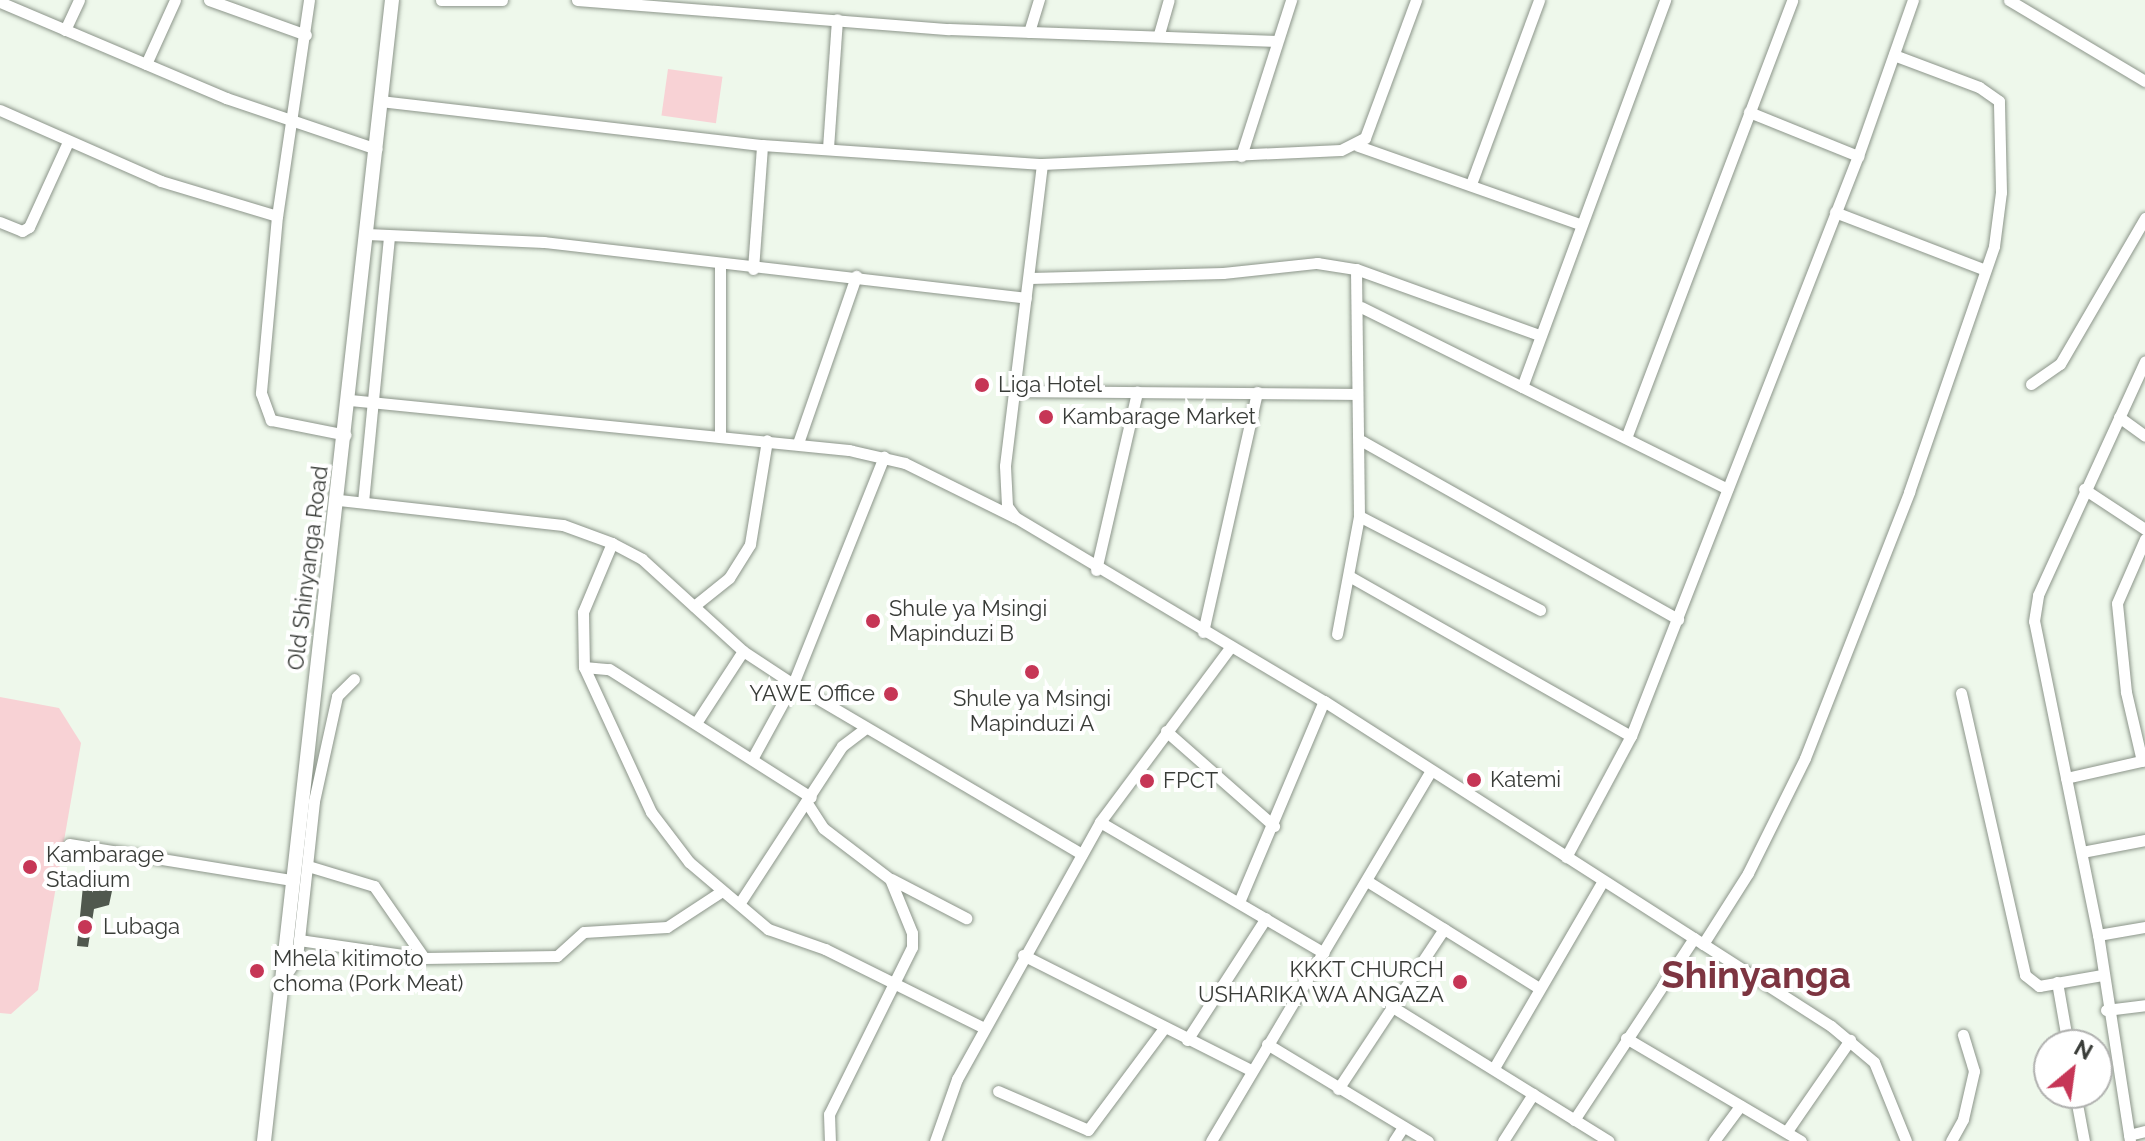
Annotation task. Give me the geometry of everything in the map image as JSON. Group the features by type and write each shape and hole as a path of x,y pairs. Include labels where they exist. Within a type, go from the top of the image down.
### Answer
{"main road":[{"name":"Old Shinyanga Road","path":"264,1141 292,880 339,500 392,0"}],"street":[{"path":"65,30 79,0"},
{"path":"146,64 175,0"},
{"path":"209,0 306,35"},
{"path":"309,0 294,121 277,216 263,409 275,422 346,435"},
{"path":"441,0 502,0"},
{"path":"577,0 617,0 1029,32 1159,34 1277,41"},
{"path":"1029,32 1039,0"},
{"path":"1159,34 1169,0"},
{"path":"1241,156 1291,0"},
{"path":"1358,146 1416,0"},
{"path":"1471,184 1539,0"},
{"path":"1522,387 1665,0"},
{"path":"1626,438 1792,0"},
{"path":"1566,857 1631,736 1858,156 1913,0"},
{"path":"2009,0 2145,81"},
{"path":"0,2 146,64 377,149"},
{"path":"828,148 837,19"},
{"path":"1574,1120 1626,1038 1748,873 1805,758 1909,492 1985,270 2001,192 1999,101 1979,87 1894,55"},
{"path":"380,101 762,145 1042,164 1241,156 1358,146 1580,224"},
{"path":"0,110 161,181 277,216"},
{"path":"1749,112 1858,156"},
{"path":"0,222 22,231 29,227 68,142"},
{"path":"753,269 762,145"},
{"path":"1015,517 1004,489 1013,391 1030,278 1042,164"},
{"path":"1835,212 1985,270"},
{"path":"2031,384 2060,364 2145,218"},
{"path":"367,234 544,242 753,269 856,276 1026,298"},
{"path":"363,502 389,236"},
{"path":"720,263 720,435"},
{"path":"1030,278 1223,273 1317,263 1356,269 1539,335"},
{"path":"1337,634 1359,516 1362,441 1356,394 1361,307 1356,269"},
{"path":"798,443 856,276"},
{"path":"1361,307 1727,489"},
{"path":"2145,361 2038,595 2034,621 2098,935 2106,1010 2129,1138 2145,1131"},
{"path":"1013,391 1356,394"},
{"path":"1096,570 1137,392"},
{"path":"1203,632 1257,392"},
{"path":"350,400 798,443 884,457 1015,517 1096,570 1324,701 1850,1040 1886,1084 1906,1141"},
{"path":"2119,417 2145,436"},
{"path":"694,606 729,578 750,544 767,440"},
{"path":"1362,441 1678,619"},
{"path":"752,759 793,684 884,457"},
{"path":"2084,489 2145,529"},
{"path":"339,500 563,525 612,543 642,559 743,651 866,728 1082,854"},
{"path":"1359,516 1540,610"},
{"path":"2066,778 2144,760 2126,692 2117,603 2145,539"},
{"path":"612,543 583,612 584,667 651,812 689,862 722,891 741,901 768,929 892,983 984,1028"},
{"path":"1349,576 1631,736"},
{"path":"935,1141 984,1028 1100,822 1231,646"},
{"path":"696,723 743,651"},
{"path":"584,667 609,669 752,759 809,800 823,828 890,879 966,918"},
{"path":"282,981 293,969 299,940 308,866 337,696 354,679"},
{"path":"1961,693 2025,975 2039,986 2102,975"},
{"path":"1239,902 1274,826 1324,701"},
{"path":"741,901 842,746 866,728"},
{"path":"1166,731 1274,826"},
{"path":"1211,1141 1431,770"},
{"path":"1100,822 1324,953"},
{"path":"2082,852 2145,840"},
{"path":"69,844 292,880"},
{"path":"308,866 374,886 424,958"},
{"path":"830,1141 829,1114 892,983 912,933 890,879"},
{"path":"1367,881 1539,988"},
{"path":"1494,1068 1603,881"},
{"path":"299,940 424,958 561,955 584,932 667,927 722,891"},
{"path":"1187,1040 1266,918"},
{"path":"2098,935 2145,927"},
{"path":"1338,1089 1444,929"},
{"path":"1023,955 1251,1070"},
{"path":"2057,982 2065,1029"},
{"path":"2106,1010 2145,1005"},
{"path":"1391,1006 1609,1141"},
{"path":"998,1091 1088,1130 1164,1028"},
{"path":"1951,1141 1974,1071 1963,1035"},
{"path":"1626,1038 1801,1141"},
{"path":"1787,1131 1850,1040"},
{"path":"1267,1044 1428,1141"},
{"path":"1503,1141 1533,1094"},
{"path":"1714,1141 1740,1106"},
{"path":"2078,1109 2084,1141"},
{"path":"1394,1141 1403,1127"}],"shaded area":[{"path":"668,69 722,77 716,123 661,116"},
{"name":"Kambarage Stadium","path":"0,697 59,708 81,743 38,990 11,1014 0,1013"}],"building":[{"name":"Lubaga","path":"83,886 112,891 109,905 94,909 88,947 77,946"}],"place":[{"name":"Liga Hotel","path":"982,385"},
{"name":"Kambarage Market","path":"1046,417"},
{"name":"Shule ya Msingi Mapinduzi B","path":"873,621"},
{"name":"Shule ya Msingi Mapinduzi A","path":"1032,672"},
{"name":"YAWE Office","path":"891,694"},
{"name":"Katemi","path":"1474,780"},
{"name":"FPCT","path":"1147,781"},
{"name":"Kambarage Stadium","path":"30,867"},
{"name":"Lubaga","path":"85,927"},
{"name":"Mhela kitimoto choma (Pork Meat)","path":"257,971"},
{"name":"KKKT CHURCH USHARIKA WA ANGAZA","path":"1460,982"}],"district":[{"name":"Shinyanga","path":"1756,975"}]}
